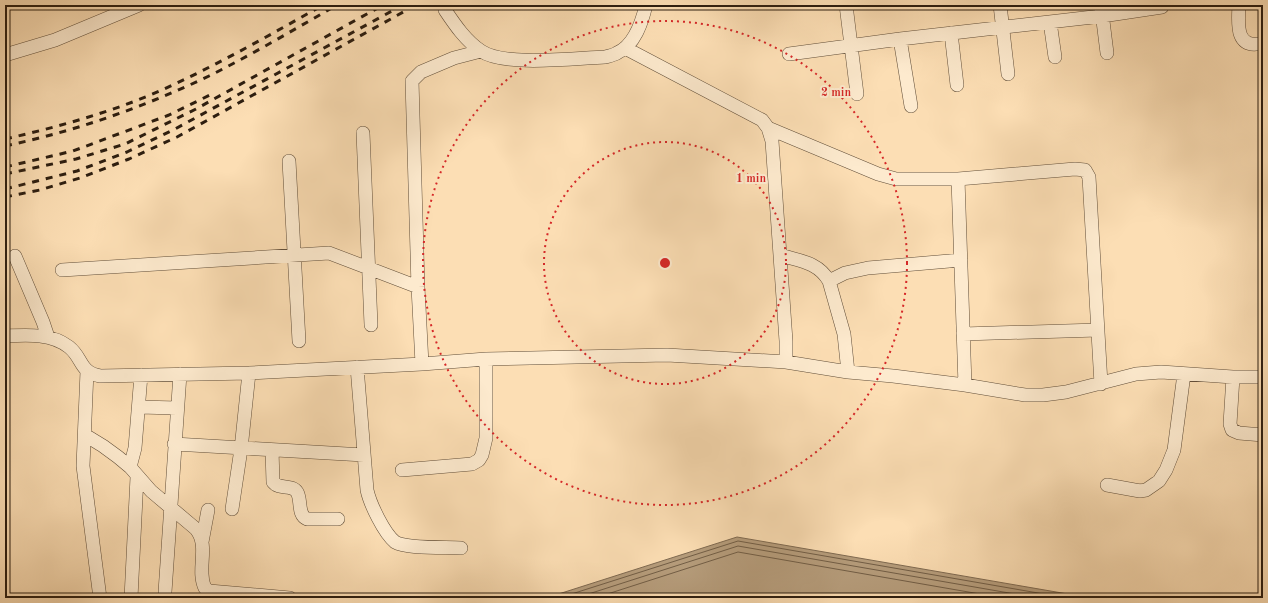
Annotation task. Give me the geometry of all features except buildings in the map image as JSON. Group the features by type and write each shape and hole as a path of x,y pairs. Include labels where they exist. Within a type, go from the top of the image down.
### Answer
{"street":[{"path":"5,55 55,40 138,5"},
{"path":"445,10 461,32 481,51 503,59 524,60 605,57 617,54 625,48 638,31 646,5"},
{"path":"846,5 857,94"},
{"path":"1000,5 1008,74"},
{"path":"1239,5 1238,25 1240,36 1243,40 1251,44 1263,43"},
{"path":"789,54 900,39 1050,22 1101,11 1162,7"},
{"path":"1101,11 1107,53"},
{"path":"1050,22 1055,57"},
{"path":"951,33 957,85"},
{"path":"900,39 911,106"},
{"path":"625,48 762,120 768,128 772,141 786,341 786,362"},
{"path":"422,364 418,287 412,81 421,72 454,58 481,51"},
{"path":"768,128 887,177 896,179 958,180 1076,169 1085,170 1089,177 1100,384"},
{"path":"363,133 371,325"},
{"path":"289,161 299,341"},
{"path":"958,180 965,385"},
{"path":"62,270 329,253 418,287"},
{"path":"780,255 818,267 825,274 829,281 844,334 848,372"},
{"path":"15,256 48,337"},
{"path":"829,281 845,273 868,268 961,260"},
{"path":"963,334 1098,330"},
{"path":"5,336 35,335 48,337 69,347 78,357 87,372 83,466 100,598"},
{"path":"87,372 100,376 249,373 422,364 486,358 667,355 786,362 848,372 965,385 1025,395 1043,395 1066,392 1136,374 1161,372 1233,377 1263,377"},
{"path":"402,470 472,464 479,460 482,455 486,438 486,358"},
{"path":"357,367 366,490 373,509 396,542 407,546 461,548"},
{"path":"232,509 241,449 249,373"},
{"path":"165,592 180,374"},
{"path":"1106,485 1140,491 1146,490 1159,481 1166,470 1174,450 1184,374"},
{"path":"131,598 134,472 141,375"},
{"path":"1233,377 1230,424 1232,430 1238,433 1263,435"},
{"path":"139,408 177,408"},
{"path":"85,435 103,446 134,472 170,507 196,529 200,534 202,542"},
{"path":"174,444 364,456"},
{"path":"272,450 274,482 278,486 296,491 298,494 301,514 304,518 338,519"},
{"path":"208,510 202,542 203,581 205,588 209,591 290,598"}],"water":[{"path":"737,537 1091,598 546,598"}],"railway":[{"path":"5,139 85,118 162,90 223,60 323,5"},
{"path":"5,146 84,125 160,98 225,68 337,5"},
{"path":"5,174 76,159 125,144 196,109 383,5"},
{"path":"5,189 77,171 127,152 175,129 403,5"},
{"path":"5,197 40,190 80,178 129,159 177,137 416,5"},
{"path":"5,167 73,151 169,115 214,93"}]}
